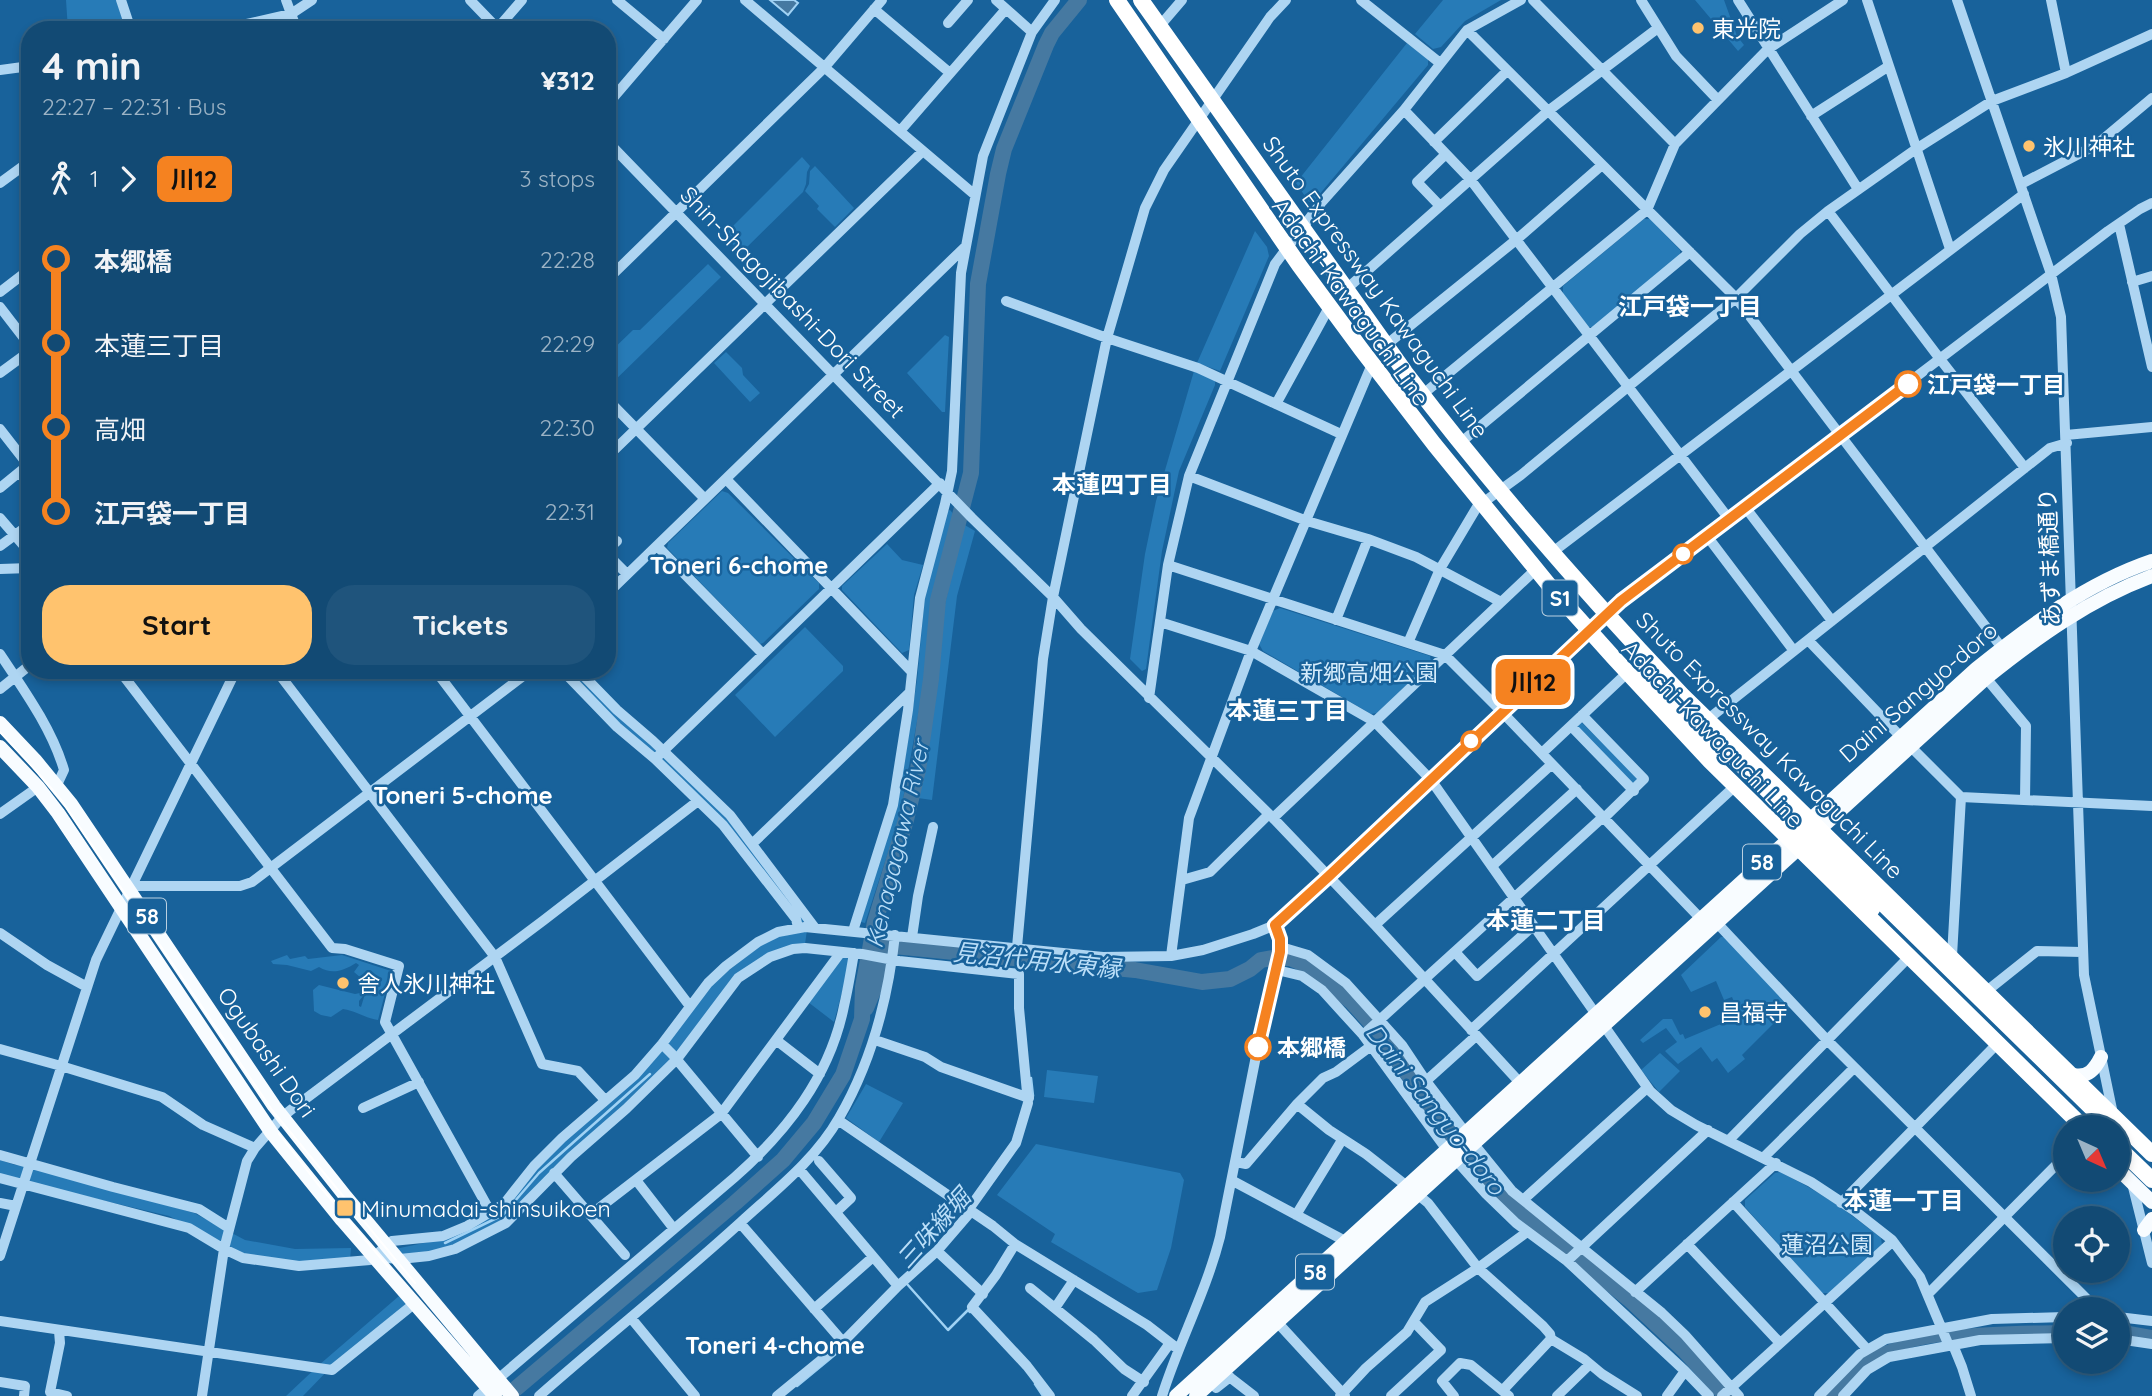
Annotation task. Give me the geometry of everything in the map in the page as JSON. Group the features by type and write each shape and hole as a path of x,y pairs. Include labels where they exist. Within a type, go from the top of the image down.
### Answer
{"highway":[{"name":"Shuto Expressway Kawaguchi Line","path":"1141,0 1405,372 1450,430 1615,623 1683,696 1829,841 2152,1152"},
{"name":"Shuto Expressway Kawaguchi Line","path":"1115,1 1361,349 1433,444 1553,590 1710,761 2070,1115"},
{"path":"1115,1 1181,82 1396,382 1472,479 1603,632 2085,1115"},
{"path":"1450,430 1485,479 1610,629 1720,748"},
{"path":"1956,984 2103,1115"},
{"path":"2130,1142 2152,1166"},
{"path":"2130,1159 2152,1180"},
{"path":"2130,1172 2152,1193"}],"main road":[{"name":"Adachi-Kawaguchi Line","path":"1149,0 1391,341 1466,438 1611,610 1712,716 1906,960 2063,1115"},
{"name":"Adachi-Kawaguchi Line","path":"1115,1 1195,126 1370,369 1477,507 1585,633 1734,788 1803,833 1952,956 2074,1075 2106,1115"},
{"name":"Daini Sangyo-doro","path":"1905,741 2108,580 2152,561"},
{"name":"Daini Sangyo-doro","path":"1599,1021 1701,919 1803,833 2002,648 2071,608 2152,576"},
{"name":"Ogubashi Dori","path":"0,723 57,785 282,1117 400,1259 491,1388"},
{"name":"Ogubashi Dori","path":"0,747 38,787 271,1132 374,1257 491,1388 512,1396"},
{"name":"Daini Sangyo-doro","path":"1196,1396 1227,1374 1277,1322 1461,1146 1599,1021 1717,923 1803,833"},
{"path":"2074,1075 2091,1073 2101,1057"},
{"name":"Adachi-Kawaguchi Line","path":"2130,1137 2152,1152"},
{"path":"2132,1183 2152,1202"},
{"name":"Daini Sangyo-doro","path":"1176,1396 1347,1242 1413,1190"}],"street":[{"path":"121,0 128,21"},
{"path":"286,0 294,21"},
{"path":"260,21 291,14 313,0"},
{"path":"470,0 490,21"},
{"path":"505,21 522,0"},
{"path":"617,0 664,40"},
{"path":"616,95 697,0"},
{"path":"745,0 975,195"},
{"path":"948,23 968,0"},
{"path":"996,0 1032,32"},
{"path":"859,932 893,806 910,692 920,598 952,496 961,273 983,156 1032,32 1055,0"},
{"path":"1164,21 1182,0"},
{"path":"1017,944 1043,659 1053,597 1107,338 1145,208 1164,170 1270,17 1286,0"},
{"path":"1361,0 1440,64"},
{"path":"1149,698 1168,565 1188,476 1275,264 1321,203 1404,110 1467,30 1521,0"},
{"path":"1533,0 1675,144"},
{"path":"1641,0 1676,56 1718,100"},
{"path":"1738,0 1858,189"},
{"path":"1428,390 1647,210 1675,144 1768,49 1843,0"},
{"path":"1867,0 1950,249"},
{"name":"あずま橋通り","path":"1957,0 2023,189 2062,317 2082,952 2087,996 2113,1115"},
{"path":"2051,0 2066,73"},
{"path":"616,271 824,68 878,4 950,73"},
{"path":"900,131 1006,9"},
{"path":"1351,285 1548,111 1658,28"},
{"path":"1467,30 1735,298 2002,648"},
{"path":"1408,643 1440,569 1477,507 1629,387 1735,298 1828,211 1916,149 1992,101 2066,73 2152,34"},
{"path":"1811,116 1889,66"},
{"path":"0,70 21,67"},
{"path":"1434,142 1507,71"},
{"path":"1558,548 1681,457 1950,249 2023,189 2096,145 2152,98"},
{"path":"1404,110 1470,179 1729,519"},
{"name":"Shin-Shagojibashi-Dori Street","path":"616,150 972,518 1053,597 1081,629 1271,816 1525,1088"},
{"path":"616,448 923,151"},
{"path":"1440,206 1417,182 1446,154"},
{"path":"1391,341 1516,240 1602,165"},
{"path":"0,183 21,168"},
{"path":"0,1178 189,1228 243,1258 299,1266 370,1260 392,1241 443,1236 491,1213 504,1203 534,1166 562,1138 635,1074 717,974 758,942 778,932 799,927 815,928 881,934 895,938 1017,944 1103,957 1171,956 1231,941 1275,925 1611,610 2051,274 2152,203"},
{"path":"1828,211 2025,468"},
{"path":"2119,224 2152,367"},
{"path":"616,585 966,246"},
{"path":"1466,438 1690,253"},
{"path":"0,292 21,276"},
{"path":"2132,282 2152,276"},
{"path":"1006,301 1198,368 1341,434"},
{"path":"0,307 21,334"},
{"path":"1276,404 1327,311"},
{"path":"0,373 21,358"},
{"path":"1171,956 1189,818 1251,651 1370,369"},
{"path":"616,408 705,499"},
{"path":"1712,716 2050,448 2066,439 2152,427"},
{"path":"0,429 21,456"},
{"path":"0,488 20,473"},
{"path":"1188,476 1307,521 1416,557 1501,602"},
{"path":"726,479 912,672"},
{"path":"659,755 940,483"},
{"path":"1745,507 1832,621"},
{"path":"0,518 21,541"},
{"path":"0,546 21,531"},
{"path":"1707,536 1794,651"},
{"path":"1336,620 1368,539"},
{"path":"657,546 763,654"},
{"path":"616,563 627,575"},
{"path":"1168,565 1445,655 1701,919"},
{"path":"0,569 21,568"},
{"path":"1182,880 1209,872 1375,722 1532,573"},
{"path":"1160,622 1251,651 1375,722 1431,780 1647,1088 1671,1110 1811,1182 1893,1241 1920,1277 1962,1367 1971,1396"},
{"path":"1808,640 1961,797 2152,806"},
{"path":"0,654 45,724 64,771 57,785"},
{"path":"0,689 21,672"},
{"path":"1542,753 1625,675"},
{"path":"1986,678 2025,726 2025,800"},
{"path":"126,679 332,948 345,949 399,966 385,1022 491,1213"},
{"path":"0,1256 96,960 232,679"},
{"path":"283,679 495,957 542,1064 578,1071 605,1100"},
{"path":"442,679 690,1005"},
{"path":"130,891 137,886 244,886 520,679"},
{"path":"571,679 617,727 659,755 730,815 815,928"},
{"path":"587,679 659,755 698,802 723,825 796,919 799,927"},
{"path":"752,844 910,692"},
{"path":"1366,1033 1634,791 1644,779 1582,715"},
{"path":"1570,726 1634,791"},
{"path":"1375,925 1552,764"},
{"path":"0,814 38,787"},
{"path":"1426,1081 1553,954 1734,788"},
{"path":"1492,866 1577,789"},
{"path":"1952,956 1961,797"},
{"path":"202,1396 224,1249 247,1161 255,1148 282,1117 698,802"},
{"path":"912,937 933,827"},
{"path":"1717,923 1826,1040 2085,1297"},
{"path":"1162,1396 1174,1346 1214,1259 1233,1181 1260,1036 1281,949 1275,925"},
{"path":"1455,952 1477,976 1533,926"},
{"path":"0,933 47,965 87,987"},
{"path":"538,1396 799,1170 838,1120 857,1085 875,1040 895,938"},
{"path":"374,1257 400,1259 429,1256 455,1249 506,1223 554,1173 677,1059 738,978 758,964 783,952 805,948 841,951 1019,974 1019,1008 1029,1098 1016,1143 972,1213 937,1251 843,1342 777,1396"},
{"path":"1281,949 1308,955 1346,983 1402,1045 1426,1081 1494,1203 1527,1233 1575,1253 1635,1292 1685,1335 1727,1391 1739,1396"},
{"path":"590,1215 721,1114 841,951"},
{"path":"1988,990 2037,951 2082,952"},
{"path":"491,1388 758,1157 790,1121 820,1074 832,1047 858,953"},
{"path":"1728,1140 1906,960"},
{"path":"1277,968 1310,980 1366,1033 1371,1046 1461,1146 1523,1200 1709,1396"},
{"path":"717,974 731,987"},
{"path":"875,1040 1029,1098"},
{"path":"776,1041 820,1074"},
{"path":"662,1044 758,1157"},
{"path":"1236,1162 1246,1164 1323,1078 1336,1072 1371,1046"},
{"path":"1842,1203 1994,1047"},
{"path":"0,1049 162,1097 203,1125 255,1148"},
{"path":"1764,1157 1854,1068"},
{"path":"363,1108 419,1082"},
{"path":"1523,1200 1647,1088"},
{"path":"1297,1104 1428,1203 1478,1268 1543,1326 1551,1339 1637,1396"},
{"path":"838,1120 1015,1244 1147,1325 1174,1346"},
{"path":"1575,1253 1708,1130"},
{"path":"1296,1214 1342,1140"},
{"path":"0,1155 199,1209 229,1228"},
{"path":"819,1161 851,1198 836,1212"},
{"path":"1635,1292 1776,1163"},
{"path":"1928,1294 2053,1168"},
{"path":"799,1170 898,1286"},
{"path":"554,1173 625,1255"},
{"name":"あずま橋通り","path":"2130,1176 2148,1225 2152,1263"},
{"path":"636,1180 674,1229"},
{"path":"1233,1181 1347,1242"},
{"path":"1733,1202 1867,1349"},
{"path":"0,1203 16,1206"},
{"path":"740,1223 843,1342"},
{"path":"1277,1322 1343,1395 1366,1368 1407,1332 1425,1302 1527,1233"},
{"path":"1727,1391 1893,1241"},
{"path":"1015,1244 972,1307 1027,1366 1050,1396"},
{"path":"1687,1244 1780,1343"},
{"path":"937,1251 983,1294"},
{"path":"814,1309 873,1257"},
{"path":"1055,1308 1074,1280"},
{"path":"1030,1288 1094,1340 1124,1369 1144,1382"},
{"path":"0,1321 332,1370 415,1303"},
{"path":"1843,1396 1867,1370 1889,1357 1947,1339 1992,1319 2053,1317"},
{"path":"631,1318 695,1396"},
{"path":"2130,1318 2152,1321"},
{"path":"1391,1396 1441,1350 1414,1322"},
{"path":"58,1331 60,1343 50,1392 67,1396"},
{"path":"1819,1396 1867,1349 1897,1336 1980,1340 2053,1338"},
{"path":"1454,1396 1442,1381 1460,1363 1471,1365 1506,1393 1551,1339"},
{"path":"2130,1341 2152,1344"},
{"path":"1132,1396 1174,1346"},
{"path":"1557,1396 1589,1365"},
{"path":"1667,1396 1685,1371"},
{"path":"1216,1388 1227,1374 1254,1396"},
{"path":"0,1382 25,1386 24,1396"}],"green space":[{"path":"66,0 116,0 123,21 67,21"},
{"path":"1443,0 1501,0 1465,21 1441,47 1433,49 1415,34"},
{"path":"1695,0 1724,0 1737,36 1744,45 1738,51"},
{"path":"1407,43 1428,59 1428,65 1313,202 1309,202 1296,183"},
{"path":"802,157 810,166 803,192 741,253 724,235"},
{"path":"815,166 854,208 835,227 817,209 819,206 805,191 809,184 810,171"},
{"path":"1644,219 1650,219 1680,250 1680,256 1595,327 1589,327 1563,294 1563,286"},
{"path":"1255,231 1267,247 1269,256 1220,371 1197,363"},
{"path":"708,264 721,277 616,379 616,346 633,330 640,330"},
{"path":"945,335 949,337 945,412 942,412 907,373"},
{"path":"726,352 742,368 743,375 760,393 750,402 714,363"},
{"path":"1194,371 1215,379 1215,385 1179,471 1162,551 1146,669 1142,671 1130,659 1145,554 1156,501"},
{"path":"722,491 728,493 819,583 819,589 760,644 667,548 668,543"},
{"path":"950,510 955,516 934,596 925,677 900,816 865,923 861,922 904,764 917,680 925,595 947,511"},
{"path":"963,524 975,531 957,596 932,800 918,798 925,770 943,613"},
{"path":"887,544 902,560 923,565 914,595 909,650 902,653 842,590 842,586"},
{"name":"新郷高畑公園","path":"1280,608 1430,656 1431,662 1377,713 1371,714 1263,651 1259,644 1273,611"},
{"path":"805,627 843,666 843,671 775,737 735,695"},
{"path":"575,679 584,679 728,816 808,921 802,922 724,821 613,719"},
{"path":"1580,721 1640,779 1636,786 1577,727"},
{"path":"807,930 805,944 758,960 671,1059 504,1221 454,1247 401,1256 395,1249 438,1240 495,1213 536,1168 607,1101 711,984 772,937"},
{"path":"1721,937 1725,937 1790,1007 1742,1055 1745,1059 1728,1073 1717,1058 1712,1062 1701,1047 1678,1064 1665,1051 1677,1042 1666,1028 1643,1043 1640,1040 1663,1019 1672,1019 1685,1039 1740,1016 1732,997 1724,1000 1716,981 1691,992 1681,975"},
{"path":"287,955 290,959 305,956 308,959 342,955 391,971 378,1020 343,1009 331,1017 314,1011 313,990 319,985 360,993 363,996 359,1001 361,1007 368,984 354,972 359,965 356,963 337,971 319,967 311,971 273,964 271,961"},
{"path":"842,955 851,959 834,1022 808,1002"},
{"path":"1660,1053 1680,1071 1659,1092 1641,1070"},
{"path":"1047,1070 1098,1076 1094,1103 1044,1097"},
{"path":"866,1084 903,1103 879,1142 846,1118"},
{"path":"1036,1144 1180,1173 1184,1180 1171,1248 1157,1290 1138,1293 1051,1242 1055,1234 997,1195"},
{"path":"0,1160 31,1166 194,1213 245,1240 295,1249 351,1248 350,1260 301,1263 244,1254 169,1216 0,1174"},
{"name":"蓮沼公園","path":"1780,1172 1832,1202 1881,1238 1882,1245 1830,1293 1822,1293 1745,1207 1745,1200 1775,1173"},
{"path":"399,1296 407,1305 332,1366 303,1396 286,1396 319,1365"}],"shaded area":[{"path":"770,0 794,0 798,3 788,15"}],"waterway":[{"name":"Kenagagawa River","path":"507,1396 783,1160 814,1123 843,1075 862,1019 863,987 875,922 918,770 931,679 938,600 971,473 978,284 998,174 1004,149 1046,45 1052,33 1079,0"},
{"name":"Daini Sangyo-doro","path":"866,1008 874,989 884,945 1135,970 1202,982 1230,979 1261,960 1272,958 1290,958 1306,965 1352,1002 1372,1024 1452,1135 1503,1196 1629,1299 1685,1351 1726,1396"},
{"path":"445,1243 503,1215 539,1173 650,1074"},
{"name":"三味線堀","path":"1031,1078 1033,1096"},
{"path":"907,1284 948,1330 968,1310 970,1312"},
{"name":"見沼代用水東縁","path":"1831,1396 1860,1364 1908,1343 1962,1334 2053,1330"},
{"name":"見沼代用水東縁","path":"2130,1331 2152,1335"},
{"name":"三味線堀","path":"797,1386 843,1348"},
{"path":"1035,1384 1043,1396"}],"tram line":[{"path":"0,732 62,801 272,1110 415,1283"},
{"path":"279,1134 390,1269"}],"bus line":[{"name":"川12","path":"1258,1047 1281,947 1275,925 1621,601 1908,384"}],"place":[{"name":"東光院","path":"1698,28"},
{"name":"氷川神社","path":"2029,146"},
{"name":"江戸袋一丁目","path":"1908,384"},
{"name":"舎人氷川神社","path":"343,983"},
{"name":"昌福寺","path":"1705,1012"},
{"name":"本郷橋","path":"1258,1047"},
{"name":"Minumadai-shinsuikoen","path":"345,1208"}],"district":[{"name":"江戸袋一丁目","path":"1690,306"},
{"name":"本蓮四丁目","path":"1112,484"},
{"name":"Toneri 6-chome","path":"739,565"},
{"name":"本蓮三丁目","path":"1288,710"},
{"name":"Toneri 5-chome","path":"463,795"},
{"name":"本蓮二丁目","path":"1546,920"},
{"name":"本蓮一丁目","path":"1904,1200"},
{"name":"Toneri 4-chome","path":"775,1345"}]}
